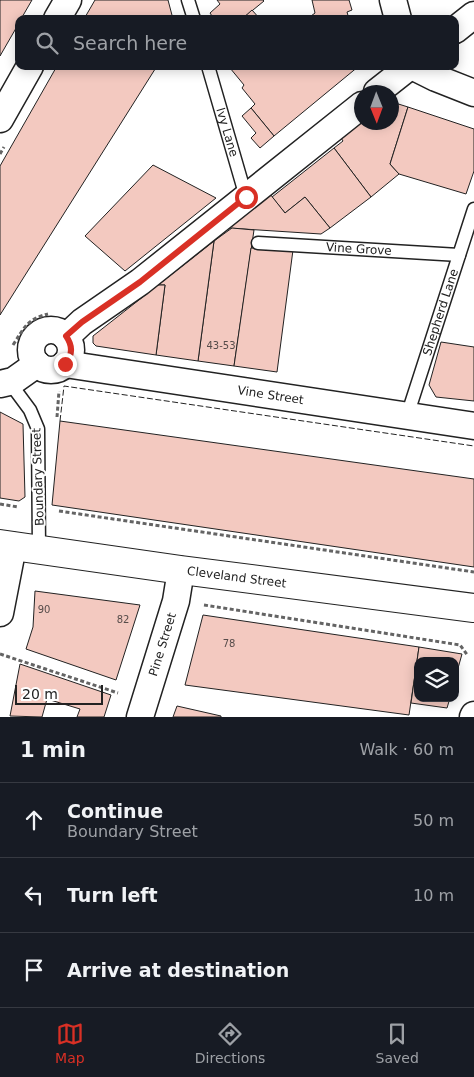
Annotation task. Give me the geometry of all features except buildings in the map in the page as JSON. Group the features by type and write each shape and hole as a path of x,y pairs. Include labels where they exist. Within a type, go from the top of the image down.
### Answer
{"main road":[{"name":"Cleveland Street","path":"17,547 474,608"}],"street":[{"path":"59,15 68,0"},
{"path":"393,0 397,15"},
{"path":"459,27 474,15"},
{"path":"0,119 28,70"},
{"path":"386,85 406,70"},
{"path":"419,70 474,93"},
{"path":"66,336 82,322 140,282 354,111"},
{"path":"53,330 66,336 71,345 71,350 70,359 65,364 52,370 41,368 37,364 32,356 31,346 39,334 44,331 53,330"},
{"path":"5,383 37,364"},
{"name":"Vine Street","path":"65,364 474,426"},
{"path":"0,613 17,547"},
{"name":"Pine Street","path":"140,717 176,601 181,570"}],"lane":[{"path":"188,0 193,15"},
{"name":"Ivy Lane","path":"209,70 246,197"},
{"name":"Shepherd Lane","path":"407,416 474,208"},
{"name":"Vine Grove","path":"258,243 459,255"},
{"name":"Boundary Street","path":"5,383 30,410 38,428 17,547"}],"path":[{"path":"12,347 26,324 55,312"},
{"path":"56,426 59,390"},
{"path":"0,504 25,508"},
{"path":"55,511 474,572"},
{"path":"176,601 460,645 468,656"},
{"path":"0,654 112,691"}],"fence":[{"path":"60,421 64,386 474,446"}],"route":[{"path":"65,364 70,359 71,354 71,345 66,336 89,317 140,282 246,197"}]}
